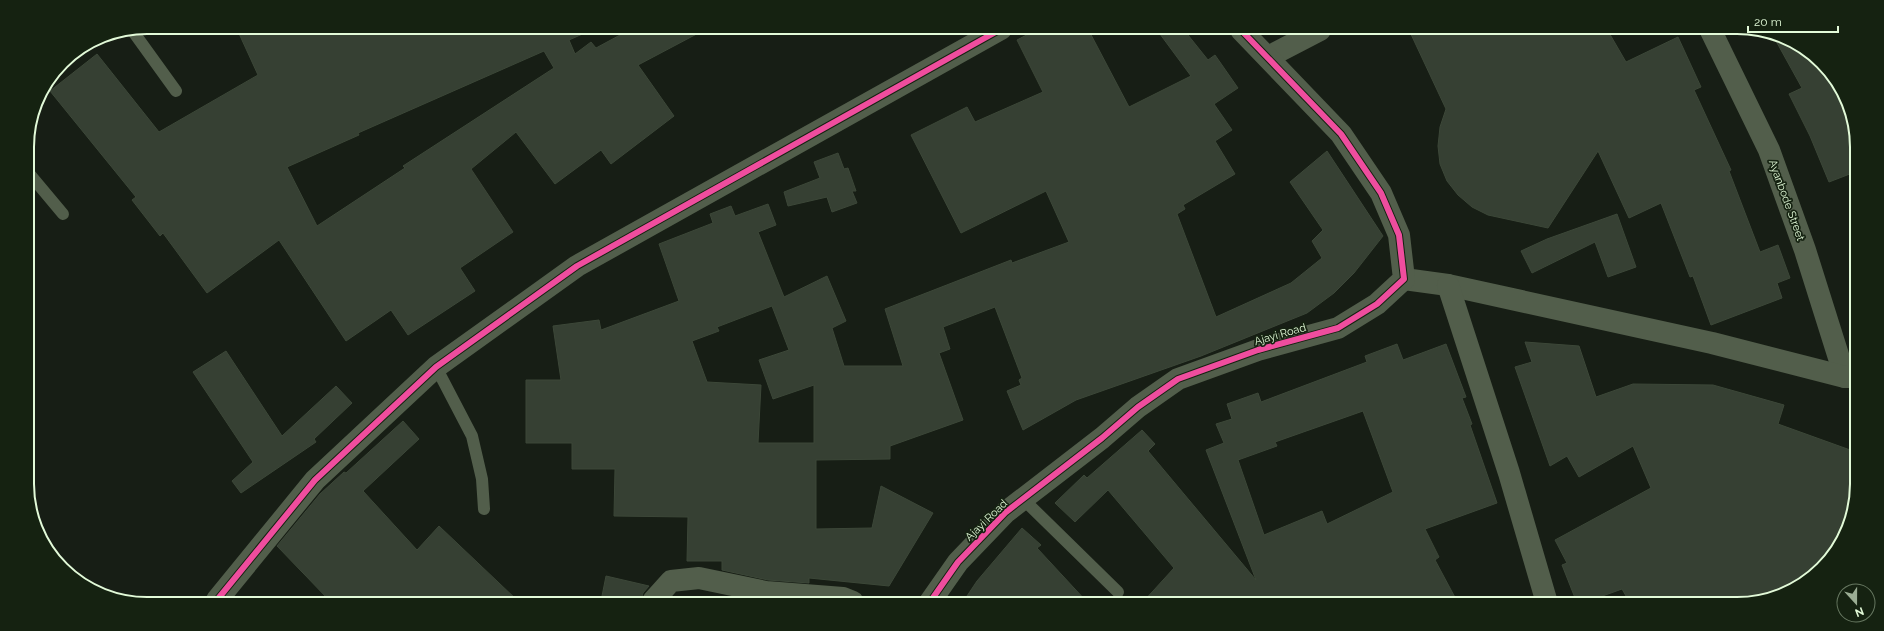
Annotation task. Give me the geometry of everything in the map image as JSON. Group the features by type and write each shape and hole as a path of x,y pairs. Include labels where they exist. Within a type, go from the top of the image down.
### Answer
{"street":[{"path":"219,597 315,480 436,367 577,266 992,34"},
{"path":"1245,34 1341,134 1381,193 1399,235 1404,279 1448,285 1712,343 1849,377"},
{"path":"1268,57 1312,34"},
{"name":"Ayanbode Street","path":"1712,34 1769,150 1849,377"},
{"name":"Ajayi Road","path":"934,597 958,562 1006,512 1102,438 1138,407 1178,379 1258,350 1338,328 1377,304 1404,279"},
{"path":"1448,285 1509,473 1545,597"},
{"path":"657,597 671,581 699,578 766,592 830,597"}],"lane":[{"path":"135,35 176,91"},
{"path":"34,180 62,214"},
{"path":"436,367 472,436 482,479 484,509"},
{"path":"1023,499 1118,592"}],"building":[{"path":"239,34 582,34 569,40 575,54 591,42 596,48 622,34 697,34 638,65 674,116 611,164 601,150 555,184 516,132 471,169 513,232 460,268 475,291 408,335 391,310 346,341 279,240 207,293 163,233 160,236 132,200 136,197 50,91 97,54 159,132 258,75","holes":["544,51 554,68 403,166 405,168 317,226 287,167 359,135 358,133"]},
{"path":"1028,34 1091,34 1129,107 1191,76 1160,34 1187,34 1208,60 1215,55 1238,88 1214,104 1232,130 1215,141 1235,174 1183,205 1185,209 1177,214 1216,317 1291,283 1322,258 1312,241 1323,230 1290,182 1327,151 1383,236 1354,273 1334,293 1307,313 1201,356 1076,400 1023,430 1007,391 1021,385 1019,380 1022,378 995,307 943,327 950,349 939,353 963,420 890,446 890,459 816,460 816,529 872,528 881,486 933,513 889,586 809,578 809,583 768,580 722,570 722,561 687,561 688,517 614,516 615,469 572,469 572,443 526,443 526,380 561,380 553,326 599,320 601,330 679,301 659,244 713,223 710,214 731,206 735,216 768,204 776,225 758,232 784,297 827,276 846,321 832,328 844,366 903,366 885,309 1011,260 1012,263 1069,242 1046,191 961,233 911,135 967,107 975,122 1043,92 1017,40","holes":["772,306 789,350 759,360 773,399 814,385 814,443 758,443 761,385 707,382 692,341 719,331 717,327"]},
{"path":"1411,34 1610,34 1626,62 1678,37 1701,87 1694,90 1731,170 1729,171 1760,252 1778,245 1790,278 1777,283 1782,298 1711,325 1693,276 1690,277 1661,203 1629,218 1598,151 1548,228 1488,215 1472,207 1458,195 1447,181 1440,164 1438,146 1440,127 1446,109"},
{"path":"1776,42 1800,53 1812,62 1831,84 1844,110 1848,125 1850,174 1829,182 1810,136 1789,94 1802,88"},
{"path":"838,153 844,169 848,168 856,191 852,191 857,203 832,212 827,197 788,206 784,192 820,178 814,162"},
{"path":"1617,214 1636,267 1608,277 1595,242 1532,273 1521,251 1547,239"},
{"path":"1525,342 1579,346 1596,397 1633,384 1713,385 1784,405 1778,424 1850,450 1849,499 1846,514 1831,547 1812,569 1794,582 1774,591 1759,595 1745,597 1627,597 1622,589 1600,597 1575,597 1562,565 1567,563 1555,540 1651,488 1633,446 1579,477 1567,456 1550,466 1515,367 1532,362"},
{"path":"1397,344 1403,360 1446,344 1466,397 1462,398 1472,424 1470,425 1497,503 1425,529 1439,557 1435,560 1455,597 1148,597 1174,568 1108,490 1075,522 1055,503 1084,475 1087,478 1142,430 1155,444 1148,451 1256,580 1206,450 1224,443 1216,424 1232,419 1227,404 1258,393 1261,402 1367,362 1365,356","holes":["1363,411 1393,492 1327,524 1322,511 1264,535 1238,460 1277,446 1275,442"]},
{"path":"226,351 282,436 336,386 352,403 314,439 316,442 241,493 232,481 253,462 193,372"},
{"path":"403,421 419,439 363,491 417,550 439,526 514,597 326,597 277,546 320,494 344,472 346,473"},
{"path":"1022,528 1041,545 1037,548 1082,597 966,597 977,581"},
{"path":"606,576 649,586 643,593 642,597 602,597"}],"cycle path":[{"path":"219,597 315,480 436,367 577,266 992,34"},
{"path":"934,597 958,562 1006,512 1102,438 1138,407 1178,379 1258,350 1338,328 1377,304 1404,279 1399,235 1381,193 1341,134 1245,34"}]}
